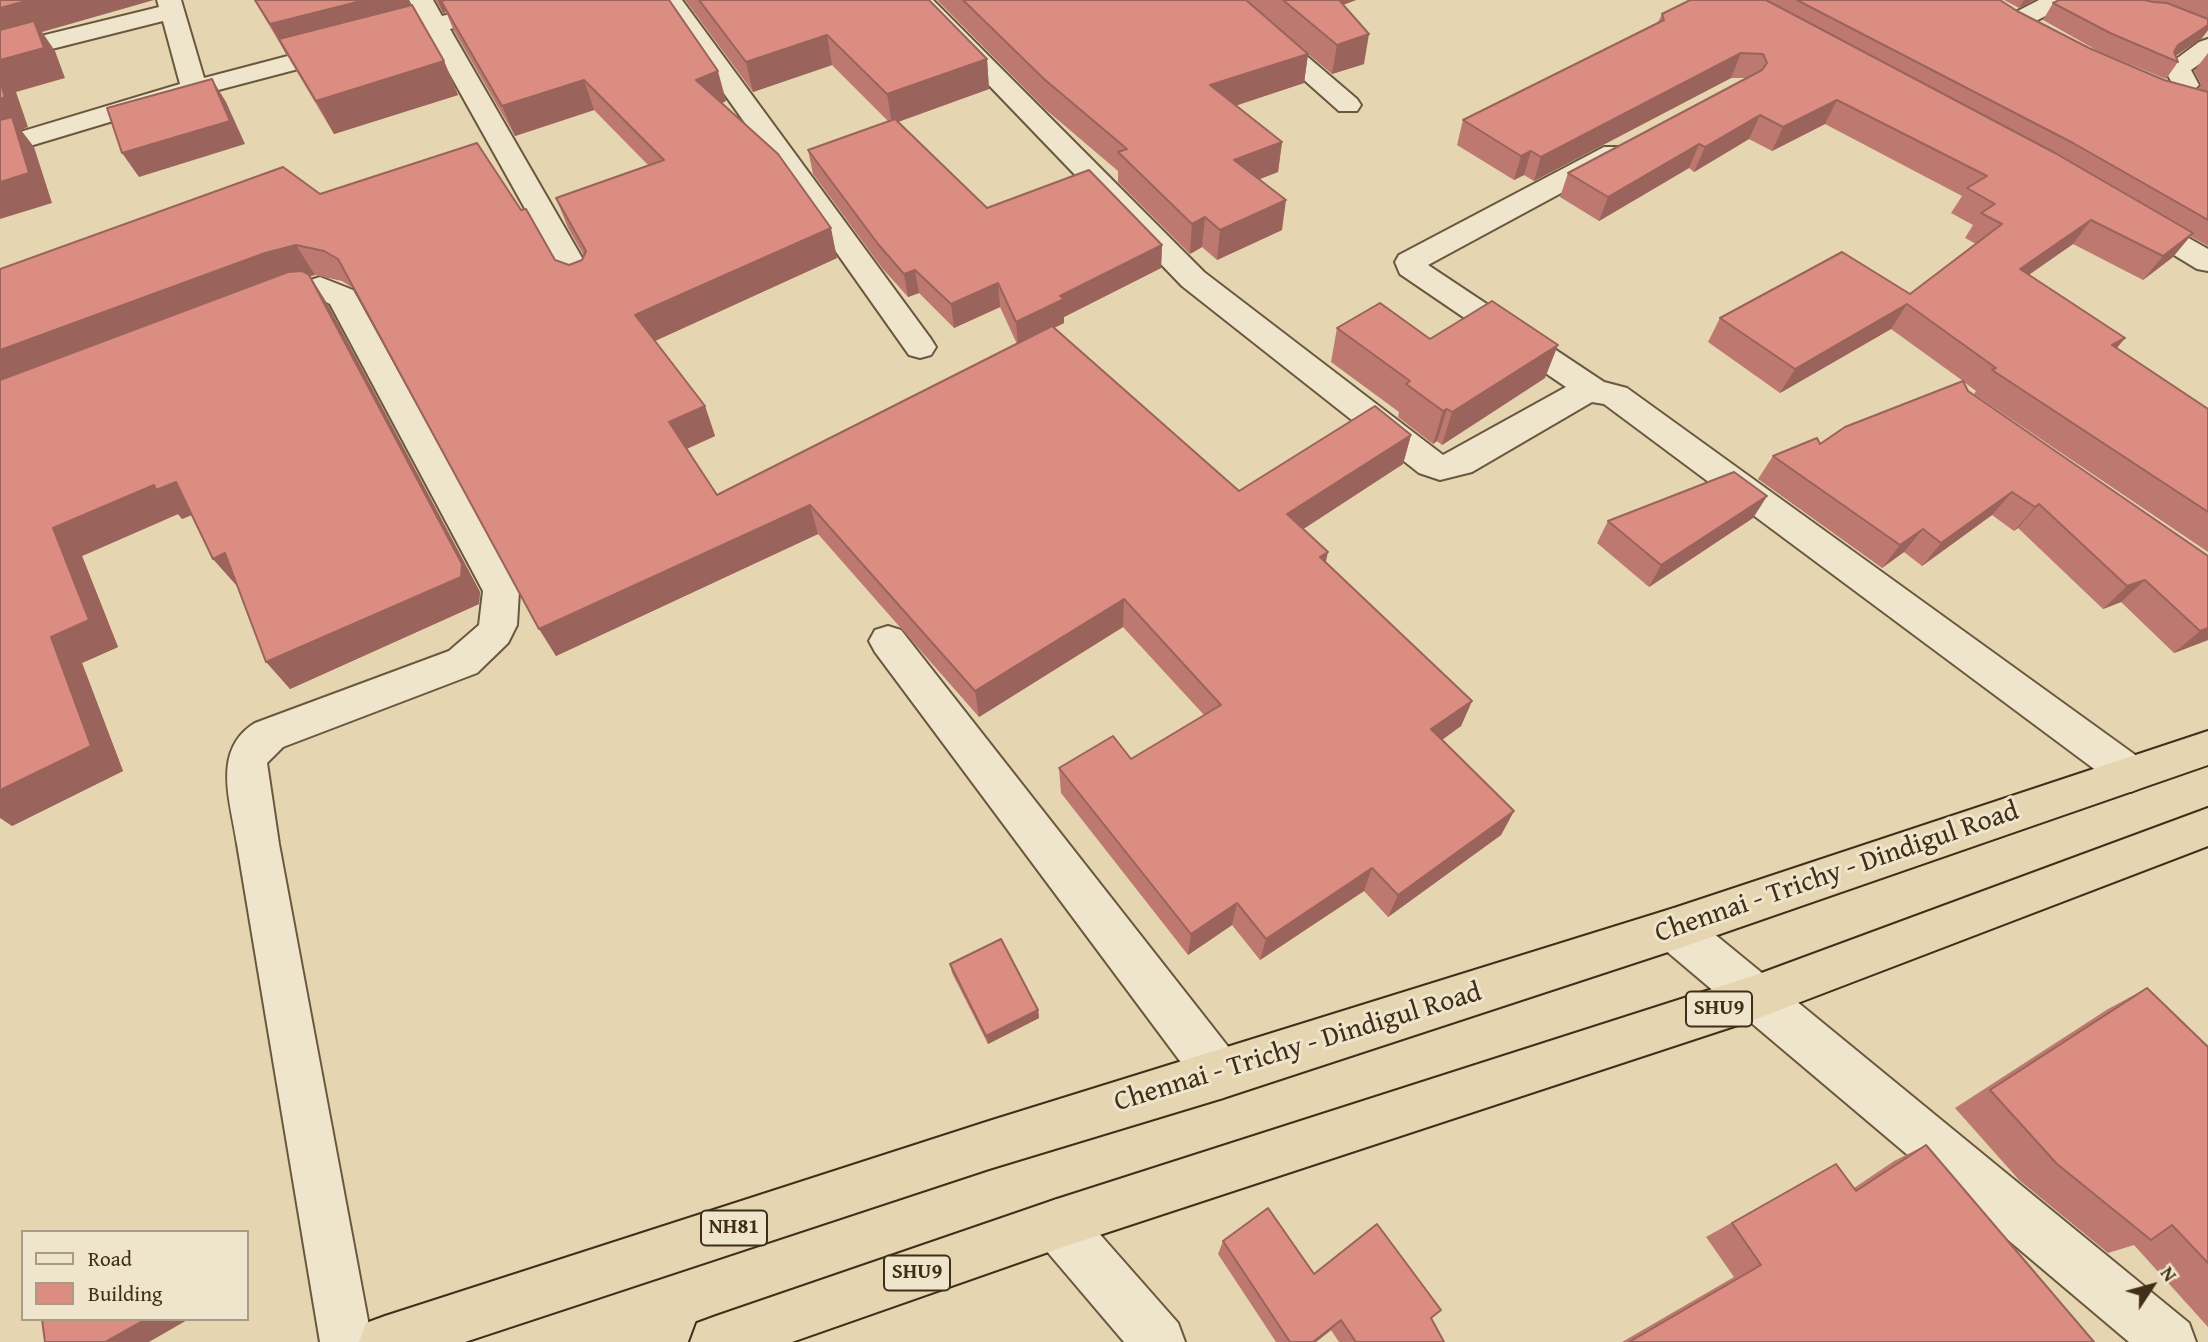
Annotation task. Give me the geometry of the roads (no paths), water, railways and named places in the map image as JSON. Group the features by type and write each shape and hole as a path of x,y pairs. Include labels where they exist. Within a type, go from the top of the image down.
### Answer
{"highway":[{"name":"Chennai - Trichy - Dindigul Road","path":"385,1342 1084,1115 1220,1075 1674,929 2208,748"},
{"name":"SHU9","path":"716,1342 1057,1224 1756,997 2208,827"}],"street":[{"path":"421,0 581,282"},
{"path":"0,147 194,88 532,0"},
{"path":"670,0 920,348"},
{"path":"919,0 1193,279 1430,464 1440,468 1460,463 1580,394 1593,390"},
{"path":"1227,0 1348,105"},
{"path":"2017,21 2058,0"},
{"path":"0,54 171,5 194,88"},
{"path":"1993,7 2040,33"},
{"path":"2178,91 2186,85 2177,68 2204,35"},
{"path":"2152,85 2208,102"},
{"path":"1644,137 1410,262 1411,267 1593,390 1627,402 2131,774"},
{"path":"2120,210 2208,262"},
{"path":"236,316 308,289 320,287 342,297 501,590 501,623 486,644 463,662 269,735 258,742 247,756 246,768 258,844 346,1342"},
{"path":"888,641 1220,1075"},
{"path":"1674,929 2170,1342"},
{"path":"1057,1224 1158,1342"}]}
